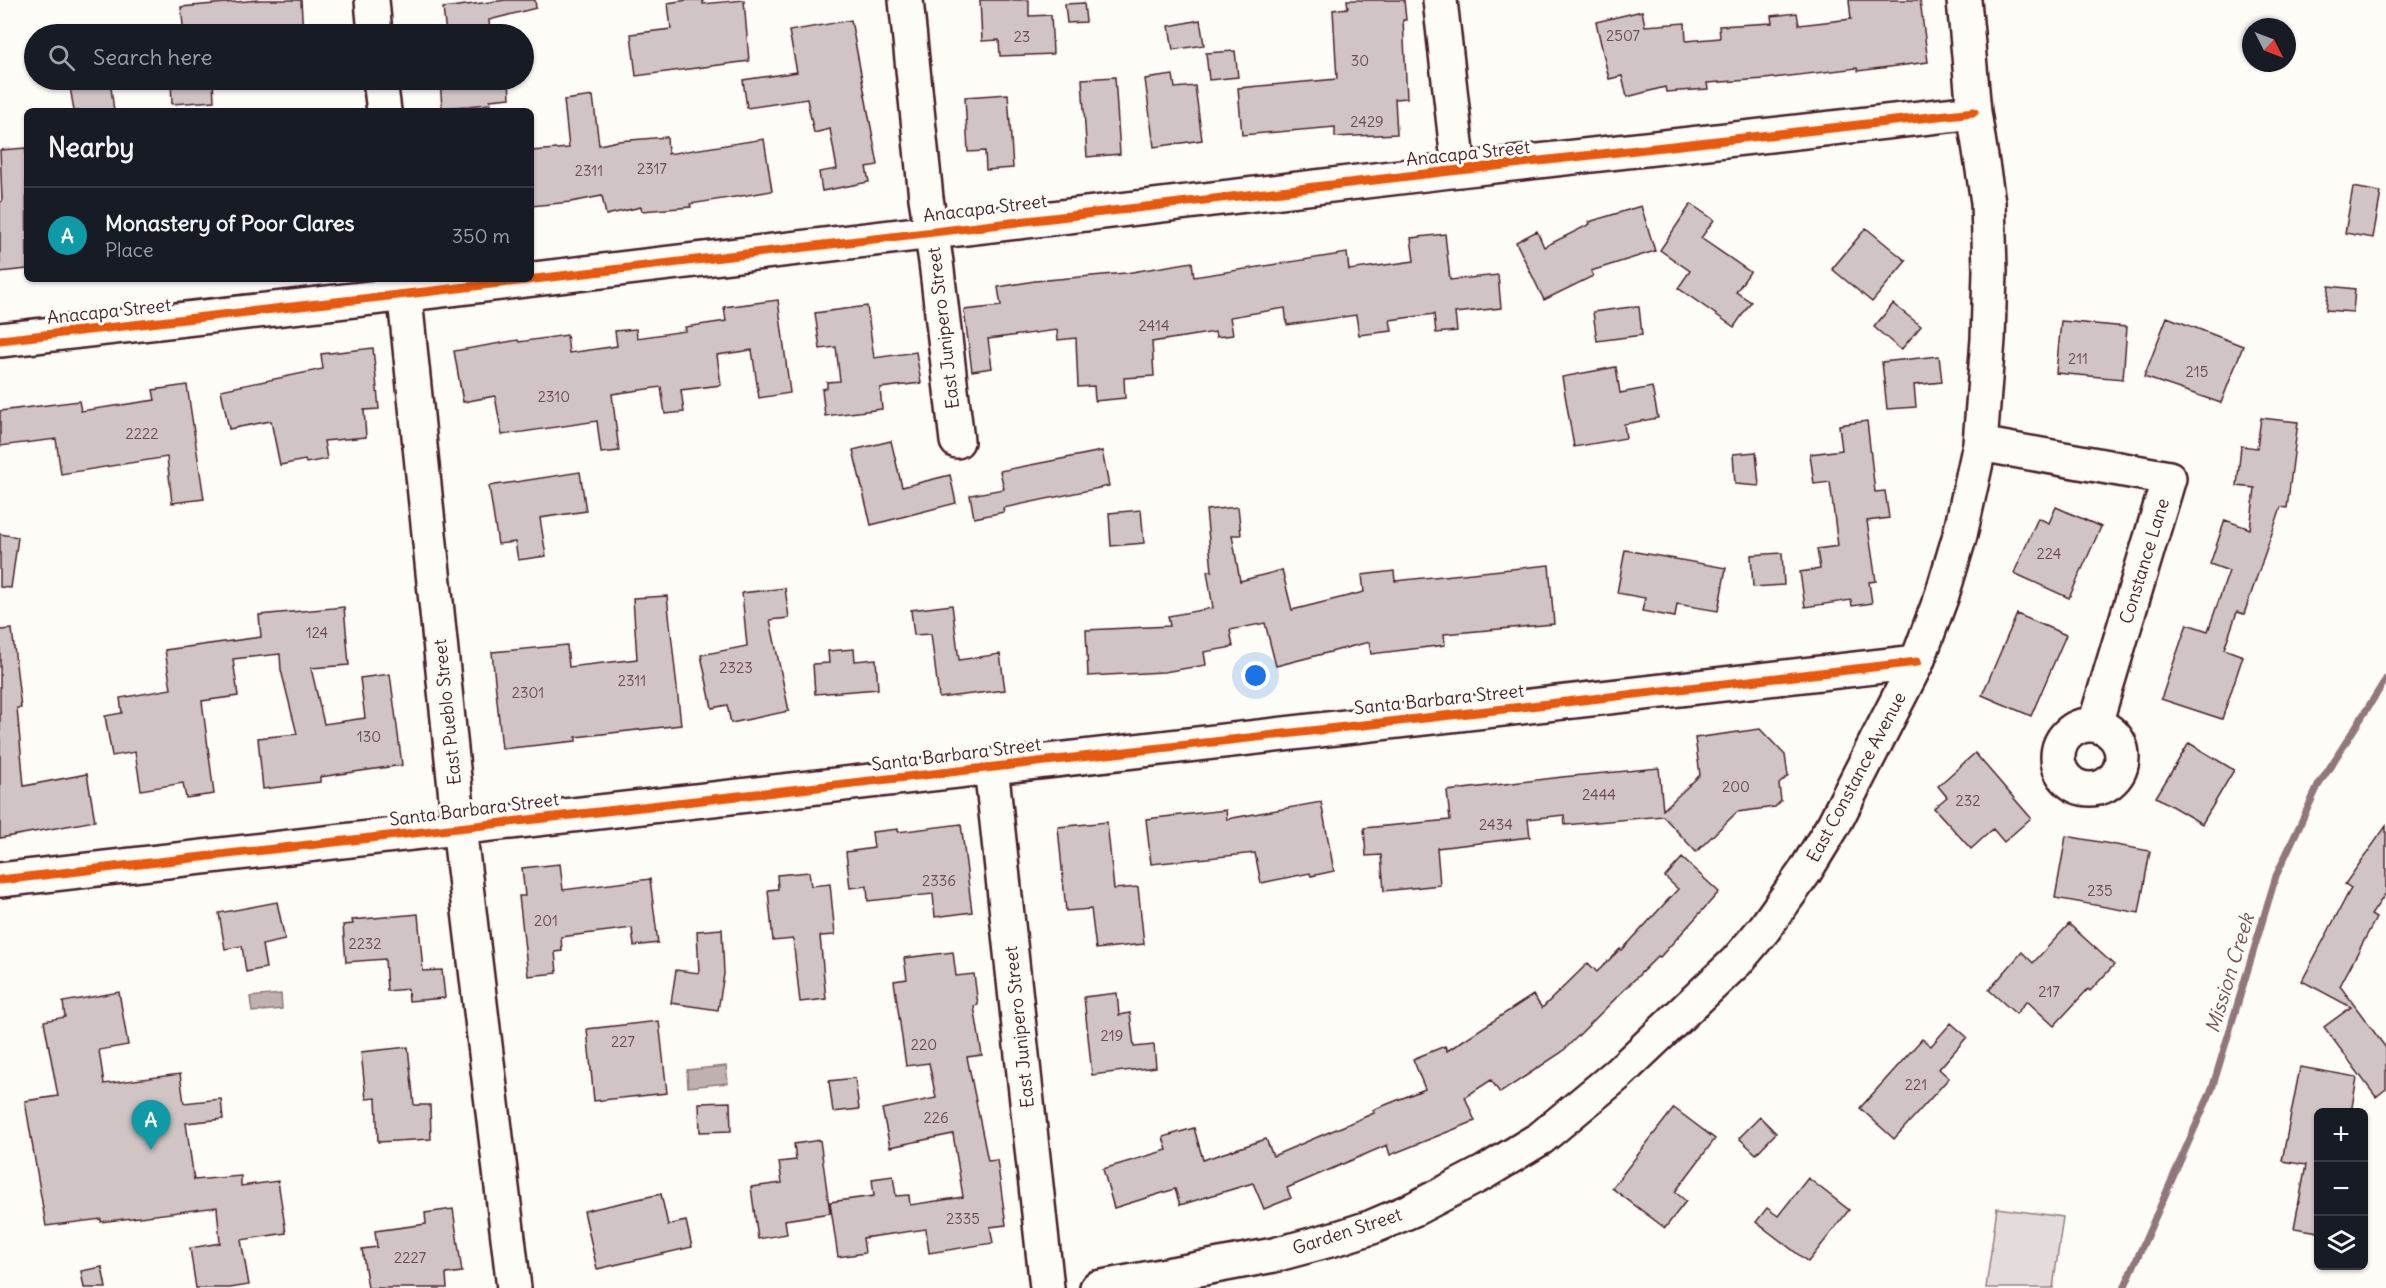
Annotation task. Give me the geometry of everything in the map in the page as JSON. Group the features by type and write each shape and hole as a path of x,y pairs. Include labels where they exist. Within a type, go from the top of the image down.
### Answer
{"street":[{"path":"372,0 374,24"},
{"name":"East Junipero Street","path":"906,0 957,441"},
{"path":"1440,0 1459,170"},
{"name":"East Constance Avenue","path":"1600,1089 1737,961 1764,929 1804,873 1834,824 1917,662 1942,595 1960,535 1980,444 1988,339 1990,270 1988,202 1974,112 1964,0"},
{"path":"381,90 384,108"},
{"name":"Anacapa Street","path":"534,273 931,231 1974,112"},
{"name":"Anacapa Street","path":"0,340 451,282"},
{"name":"East Pueblo Street","path":"404,287 459,827 514,1288"},
{"name":"Constance Lane","path":"1980,444 2169,478 2095,724"},
{"name":"Santa Barbara Street","path":"0,880 1917,662"},
{"name":"East Junipero Street","path":"991,766 1047,1288"},
{"name":"Garden Street","path":"1097,1288 1274,1255 1372,1227 1452,1190 1516,1154 1541,1138 1600,1089"}],"shaded area":[{"path":"281,994 282,1009 252,1012 250,997"},
{"path":"726,1066 728,1083 688,1087 687,1070"},
{"path":"1997,1208 2063,1217 2053,1288 1986,1288"}],"building":[{"path":"259,0 301,0 302,24 183,24 181,7"},
{"path":"506,0 535,0 536,8 489,20 489,24 445,24 443,8"},
{"path":"703,0 703,4 744,0 749,61 636,76 631,34 671,29 668,3"},
{"path":"980,0 1029,0 1029,16 1051,15 1053,54 1000,56 999,40 982,41"},
{"path":"1347,0 1404,0 1407,98 1395,99 1397,134 1335,137 1335,127 1242,135 1238,88 1337,79 1333,10 1348,8"},
{"path":"1849,0 1920,0 1928,62 1858,71 1857,68 1707,83 1708,89 1666,92 1665,87 1627,97 1622,76 1609,79 1596,22 1642,11 1645,26 1685,23 1686,41 1720,38 1719,26 1772,23 1771,16 1797,13 1799,25 1851,19"},
{"path":"1084,3 1086,22 1067,23 1065,4"},
{"path":"851,20 878,165 866,167 869,182 822,191 819,172 837,169 830,129 814,133 807,99 747,108 743,80 797,72 789,31"},
{"path":"1200,20 1204,45 1173,50 1169,26"},
{"path":"1235,51 1238,77 1209,80 1206,53"},
{"path":"1173,75 1175,88 1195,86 1202,140 1154,147 1145,79"},
{"path":"1115,77 1120,154 1087,157 1082,79"},
{"path":"71,90 111,90 114,108 74,108"},
{"path":"171,90 213,90 214,101 172,104"},
{"path":"441,90 510,90 510,98 490,100 491,104 442,108"},
{"path":"1008,94 1013,168 986,170 985,151 968,152 965,97"},
{"path":"593,96 599,145 667,137 668,154 764,139 772,191 690,204 691,207 642,211 641,207 606,215 602,196 534,206 534,151 569,148 564,100"},
{"path":"24,148 24,269 0,272 0,202 2,201 0,150"},
{"path":"2353,187 2381,192 2373,238 2345,233"},
{"path":"1691,204 1714,220 1701,238 1750,272 1736,292 1751,302 1734,327 1678,288 1690,271 1660,250"},
{"path":"1641,206 1655,251 1591,271 1593,276 1544,300 1516,242 1537,231 1544,247 1590,224 1589,222"},
{"path":"1866,228 1906,261 1872,302 1832,269"},
{"path":"1445,234 1450,280 1498,275 1501,308 1455,313 1457,331 1436,333 1434,314 1390,320 1392,331 1359,335 1356,315 1287,325 1285,308 1230,317 1233,335 1216,337 1215,332 1152,342 1154,376 1124,378 1125,398 1095,401 1094,386 1078,387 1076,338 1058,340 1057,330 988,339 992,368 972,371 964,310 1001,306 998,287 1035,281 1126,273 1192,262 1194,277 1347,253 1349,270 1414,261 1411,238"},
{"path":"2329,286 2355,289 2353,312 2326,310"},
{"path":"778,300 790,393 759,398 752,350 717,355 721,385 681,390 684,412 665,414 661,387 612,394 619,451 601,453 597,421 502,435 495,396 463,402 454,351 518,340 519,342 567,335 569,353 617,346 615,331 636,329 637,338 686,331 685,327 726,321 724,307"},
{"path":"1893,304 1921,326 1901,350 1874,327"},
{"path":"867,306 874,358 916,352 921,383 880,388 882,409 825,416 822,389 827,388 827,382 840,381 836,347 820,349 815,313"},
{"path":"1639,307 1642,335 1597,341 1593,312"},
{"path":"2167,317 2243,346 2221,403 2144,377"},
{"path":"2061,321 2127,327 2123,379 2056,373"},
{"path":"373,348 379,409 364,410 366,437 324,441 327,459 280,465 271,421 229,429 221,390 323,369 321,354"},
{"path":"1939,356 1942,382 1914,385 1916,407 1887,409 1882,362"},
{"path":"1616,367 1620,393 1652,387 1658,418 1624,424 1626,438 1574,447 1562,377"},
{"path":"187,385 204,499 172,503 167,457 61,474 56,439 0,446 0,411 79,401 81,411 155,400 153,390"},
{"path":"2261,418 2298,422 2287,508 2281,507 2244,614 2237,612 2224,649 2243,656 2222,719 2161,699 2187,624 2208,631 2229,571 2210,564 2225,520 2250,529 2255,488 2237,486 2241,446 2257,448"},
{"path":"1867,421 1875,492 1885,491 1889,518 1867,521 1876,581 1869,582 1872,603 1852,606 1851,600 1805,607 1800,572 1820,569 1817,549 1838,546 1830,482 1814,484 1810,454 1842,450 1839,425"},
{"path":"891,441 902,487 950,475 956,503 871,525 853,450"},
{"path":"1102,451 1109,486 1003,508 1004,512 974,518 970,495 1004,489 1000,471"},
{"path":"1756,452 1759,486 1735,484 1733,454"},
{"path":"580,472 586,511 540,518 546,556 518,560 515,542 498,544 489,486"},
{"path":"1238,507 1241,535 1232,535 1240,581 1282,570 1292,610 1364,592 1362,575 1394,571 1395,581 1549,565 1554,624 1444,634 1445,645 1371,654 1369,642 1276,666 1265,623 1230,630 1233,647 1204,652 1206,665 1164,672 1088,676 1086,630 1170,626 1168,616 1213,608 1207,571 1212,571 1206,510"},
{"path":"2056,507 2101,527 2069,598 2014,573 2038,518 2049,523"},
{"path":"1141,510 1144,543 1111,546 1109,513"},
{"path":"0,534 18,537 11,588 0,587"},
{"path":"1625,550 1726,568 1718,611 1677,604 1675,617 1642,611 1645,598 1617,593"},
{"path":"1782,553 1784,585 1753,587 1751,555"},
{"path":"785,588 789,618 770,620 789,711 731,723 727,705 712,708 701,655 747,646 742,593"},
{"path":"667,596 681,725 576,737 576,741 502,749 492,652 567,645 569,667 637,659 633,598"},
{"path":"952,605 959,660 1000,654 1005,690 939,698 931,634 914,635 911,610"},
{"path":"344,607 349,665 311,668 324,724 365,718 360,678 390,674 402,765 320,777 320,782 263,789 258,738 297,734 281,670 280,654 233,659 238,696 202,701 214,794 186,798 183,783 141,790 135,752 112,756 105,716 122,713 120,698 171,689 165,650 261,637 259,615"},
{"path":"2017,614 2066,635 2031,716 1982,695"},
{"path":"12,629 21,708 17,708 24,786 87,774 95,821 0,838 0,630"},
{"path":"854,649 855,661 876,659 878,689 815,694 813,664 829,663 828,651"},
{"path":"1760,729 1785,755 1788,776 1779,784 1781,801 1775,807 1737,812 1696,852 1663,816 1565,825 1564,815 1528,819 1530,837 1437,848 1440,885 1384,891 1381,855 1366,856 1364,828 1450,820 1447,791 1659,768 1663,810 1700,775 1695,738"},
{"path":"2189,743 2234,770 2202,824 2156,797"},
{"path":"1975,753 2031,818 2004,842 1993,829 1971,849 1934,808 1947,797 1938,786"},
{"path":"1321,802 1334,871 1311,876 1310,873 1261,883 1255,853 1151,864 1146,819 1226,810 1227,819"},
{"path":"1107,822 1114,889 1138,887 1144,944 1096,949 1091,909 1066,911 1058,827"},
{"path":"961,824 972,912 935,917 933,894 868,901 867,886 850,888 846,852 874,848 872,832 898,829 898,832"},
{"path":"2386,826 2386,893 2371,915 2376,918 2340,986 2386,1048 2386,1089 2376,1097 2324,1027 2351,1007 2302,981 2351,888 2345,884"},
{"path":"2066,836 2150,851 2139,913 2055,898"},
{"path":"1682,858 1719,892 1660,957 1658,956 1562,1052 1500,1093 1491,1080 1465,1097 1475,1121 1390,1155 1387,1145 1287,1188 1291,1198 1264,1209 1253,1183 1180,1205 1175,1189 1114,1208 1103,1169 1167,1150 1163,1137 1194,1128 1203,1160 1266,1139 1273,1156 1425,1089 1413,1059 1445,1046 1447,1051 1533,995 1542,1008 1588,963 1597,972 1620,949 1622,950 1678,889 1665,877"},
{"path":"560,864 563,890 650,879 658,943 634,946 632,928 561,937 562,951 555,952 557,973 528,976 519,896 525,896 522,868"},
{"path":"809,872 811,886 830,884 835,935 820,936 826,999 800,1002 793,939 773,941 768,890 778,889 777,875"},
{"path":"277,902 285,940 262,945 266,968 246,972 242,946 225,949 219,913"},
{"path":"418,914 423,971 442,970 445,998 409,1001 408,989 387,991 385,959 346,962 343,925 353,924 352,920"},
{"path":"2069,924 2114,965 2054,1026 2027,1001 2016,1014 1989,990 2022,952 2033,963"},
{"path":"722,929 724,974 718,1010 671,1003 676,970 699,973 697,931"},
{"path":"953,952 956,976 974,974 978,1005 974,1006 982,1055 967,1057 988,1161 997,1160 1006,1225 990,1227 993,1243 929,1253 926,1229 863,1238 865,1253 838,1257 830,1202 874,1196 872,1179 893,1176 896,1196 909,1195 910,1205 963,1197 953,1134 890,1147 882,1109 936,1098 929,1063 906,1066 894,981 907,979 904,958"},
{"path":"119,992 128,1045 99,1050 104,1084 180,1074 184,1103 221,1099 223,1119 186,1123 194,1180 241,1176 241,1186 278,1181 286,1233 241,1240 249,1285 230,1288 196,1288 190,1248 220,1243 217,1207 101,1222 101,1219 46,1226 25,1101 58,1096 44,1021 65,1017 63,1002"},
{"path":"1117,993 1119,1015 1130,1013 1134,1047 1154,1045 1156,1067 1092,1075 1084,997"},
{"path":"659,1021 667,1093 594,1101 587,1029"},
{"path":"1951,1023 1967,1037 1939,1069 1949,1078 1894,1139 1860,1108 1922,1039 1931,1046"},
{"path":"408,1047 414,1105 430,1105 431,1139 378,1142 376,1098 366,1099 361,1052"},
{"path":"2300,1067 2357,1077 2352,1108 2314,1108 2314,1231 2294,1228 2306,1165 2282,1161"},
{"path":"855,1078 859,1109 833,1112 829,1081"},
{"path":"730,1102 731,1131 700,1132 699,1103"},
{"path":"1674,1108 1715,1139 1675,1192 1686,1201 1665,1228 1612,1188"},
{"path":"1760,1117 1776,1133 1756,1154 1739,1138"},
{"path":"820,1140 830,1213 785,1220 787,1234 758,1239 751,1187 782,1183 779,1162 796,1160 794,1144"},
{"path":"1808,1178 1849,1210 1808,1262 1756,1222 1767,1208 1778,1216"},
{"path":"661,1194 668,1225 686,1221 692,1247 597,1269 584,1211"},
{"path":"453,1209 462,1272 446,1274 447,1288 368,1288 362,1249 377,1247 375,1231 426,1224 425,1213"},
{"path":"102,1267 106,1288 84,1288 81,1271"}],"waterway":[{"name":"Mission Creek","path":"2124,1288 2212,1089 2276,876 2318,786 2386,679"}],"cycle path":[{"path":"534,279 1974,112"},
{"path":"0,340 509,282"},
{"path":"0,880 1917,662"}],"place":[{"name":"Monastery of Poor Clares","path":"151,1150"}]}
